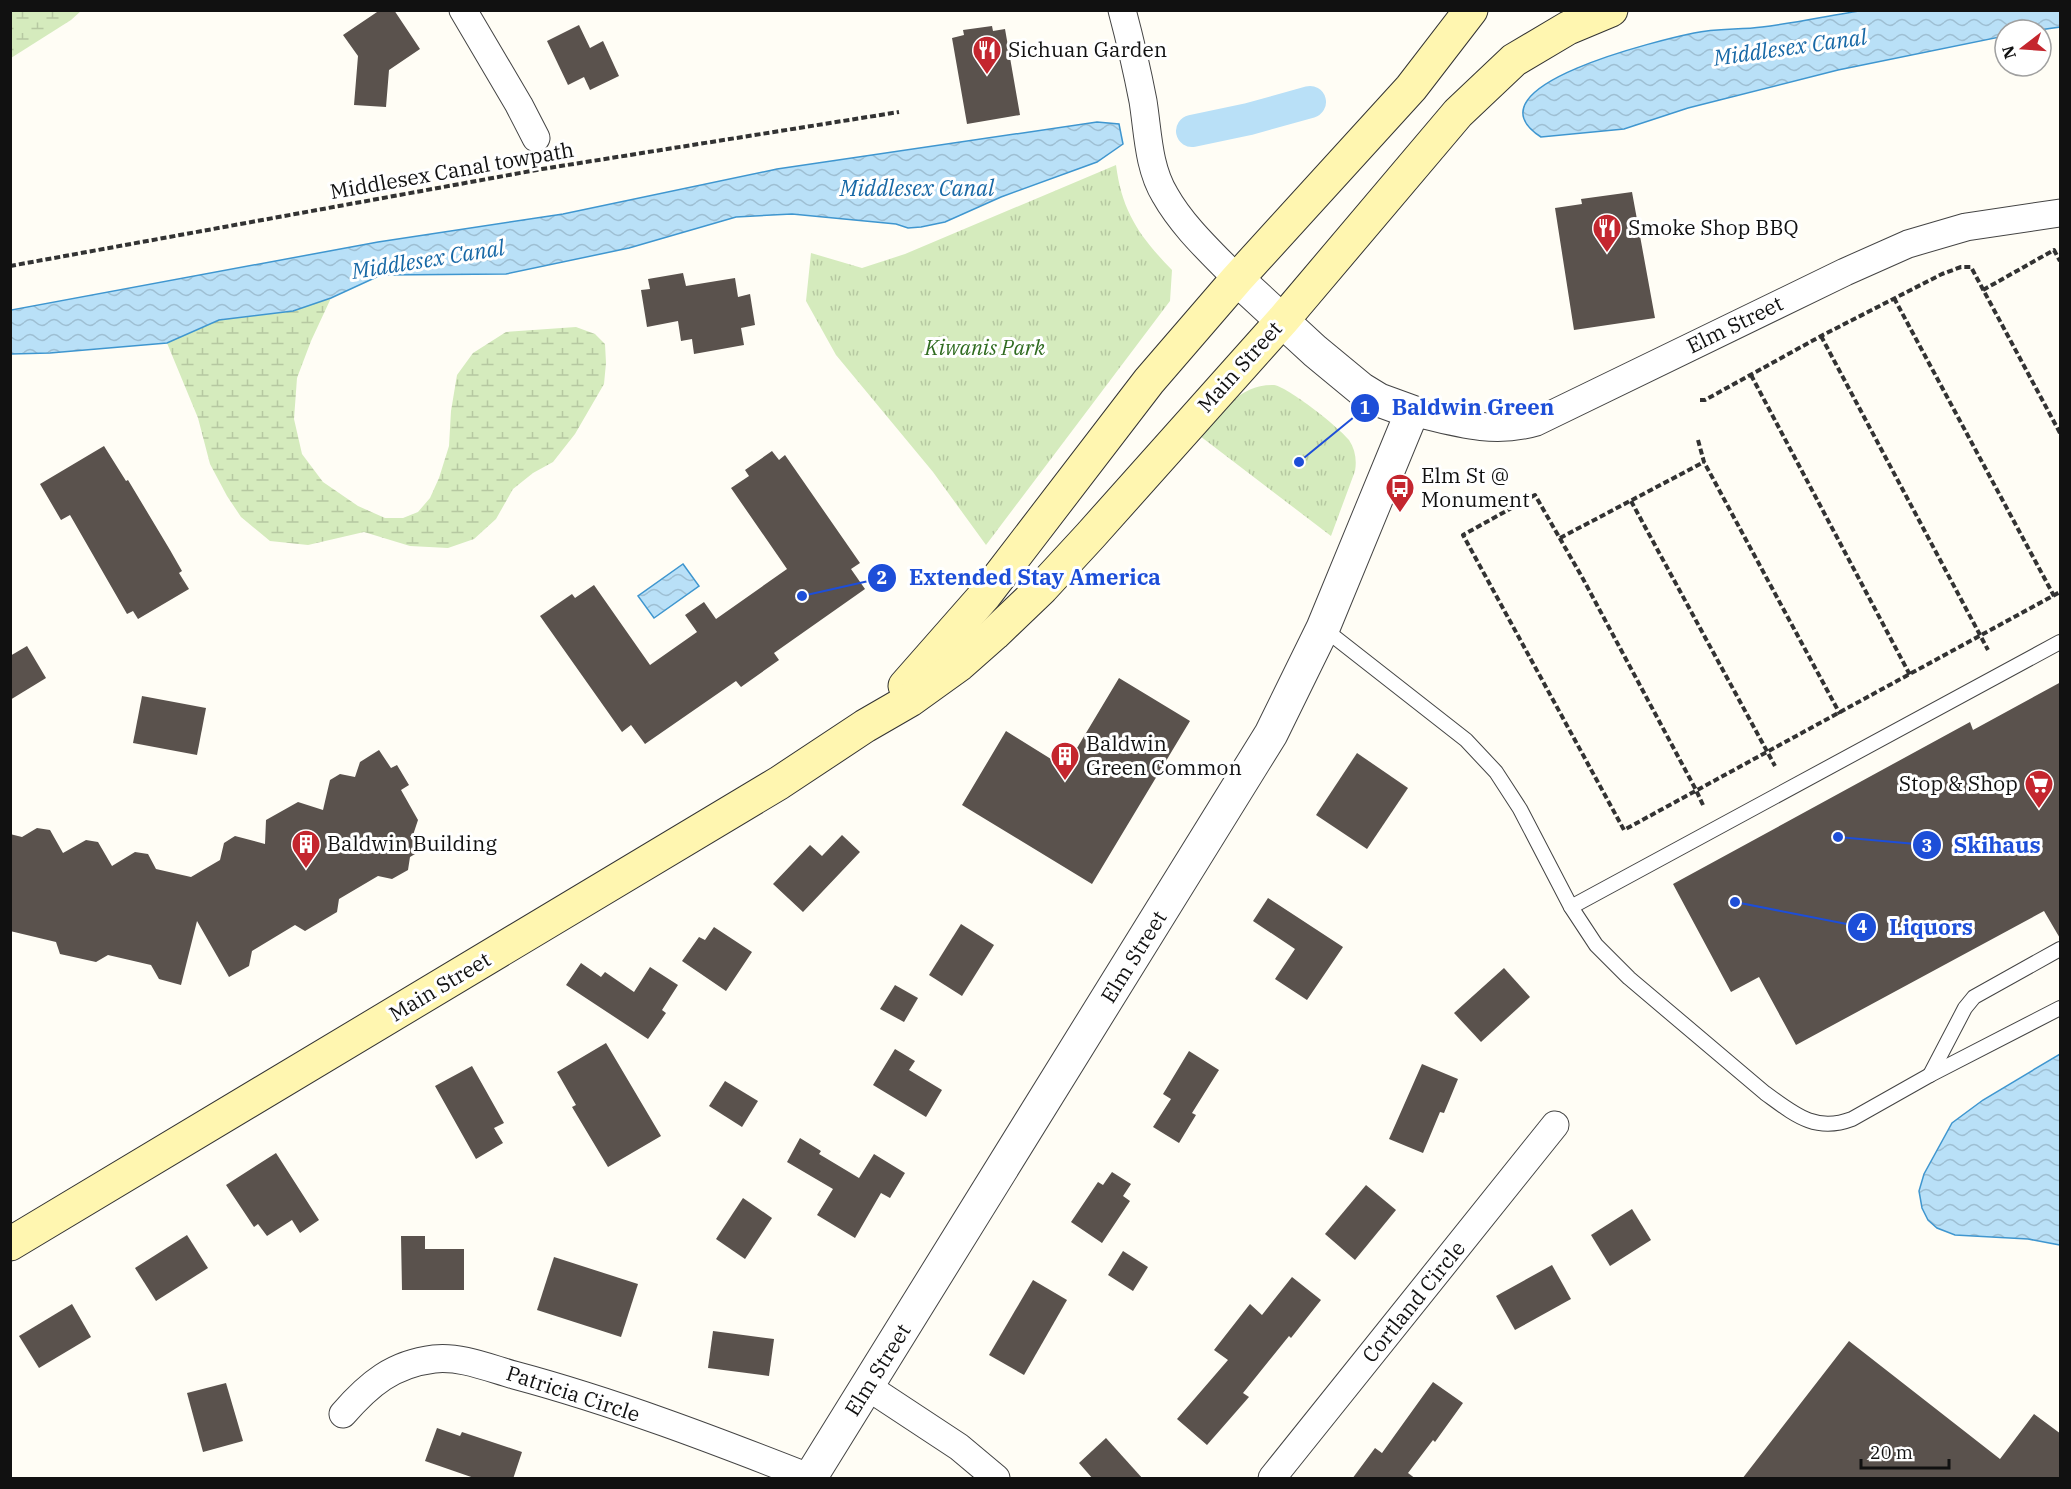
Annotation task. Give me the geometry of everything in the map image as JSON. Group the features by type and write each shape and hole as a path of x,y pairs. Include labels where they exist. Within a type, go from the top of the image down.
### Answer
{"main road":[{"name":"Main Street","path":"865,726 934,655 985,595 1149,381 1237,279 1410,88 1471,10"},
{"name":"Main Street","path":"10,1244 640,868 779,783 936,682 994,634 1090,536 1282,321 1428,145 1488,82 1514,60 1547,40 1611,10"}],"street":[{"path":"463,10 536,138"},
{"path":"1122,10 1137,72 1148,143 1157,178 1164,194 1177,213 1237,279"},
{"name":"Elm Street","path":"1237,279 1362,390 1378,400 1412,412 1475,426 1520,427 1562,410 1845,272 1908,244 1966,227 2061,213"},
{"name":"Elm Street","path":"810,1478 1250,770 1285,706 1323,628 1412,412"},
{"name":"Cortland Circle","path":"1272,1479 1555,1125"},
{"name":"Patricia Circle","path":"344,1414 363,1391 394,1370 418,1362 437,1359 468,1362 537,1381 626,1410 810,1478"},
{"path":"868,1387 959,1447 996,1479"}],"lane":[{"path":"1323,628 1457,733 1481,756 1496,772 1520,808 1571,907 1596,945 1629,978 1765,1093 1792,1113 1827,1125 1852,1119 1930,1075 2061,1008"},
{"path":"1571,907 2061,642"},
{"path":"1930,1075 1971,1000 1979,993 2061,949"}],"path":[{"name":"Middlesex Canal towpath","path":"10,266 542,169 899,112"},
{"path":"1983,290 2054,250 2061,261"},
{"path":"1700,399 1705,400 1894,297 1942,274 1961,267 1971,267 2061,433"},
{"path":"1894,297 2054,596"},
{"path":"1821,336 1989,650"},
{"path":"1751,375 1910,675"},
{"path":"1698,440 1704,462 1840,714"},
{"path":"1560,538 1704,462"},
{"path":"1703,804 1696,790 1560,538 1535,495 1463,535 1624,830 1696,790 1840,714 2061,592"},
{"path":"1630,501 1775,766"}],"green space":[{"path":"11,10 81,11 71,20 11,58"},
{"name":"Kiwanis Park","path":"1116,165 1123,197 1134,223 1172,270 1170,301 986,545 933,472 836,355 806,301 811,253 862,268 905,254"},
{"path":"331,298 297,378 294,419 302,454 323,482 358,506 385,518 403,518 418,512 430,498 449,446 451,411 457,375 473,353 506,332 576,327 595,334 605,344 604,384 575,434 553,462 533,473 513,489 496,519 474,539 448,548 410,546 364,532 308,545 270,541 241,517 210,464 198,418 167,343 219,320 293,311"},
{"path":"1274,385 1302,400 1325,418 1344,434 1353,447 1356,459 1355,471 1331,536 1200,436 1241,394 1262,386"}],"water":[{"name":"Middlesex Canal","path":"1866,10 2060,11 2060,27 2053,28 2053,18 1993,18 1993,38 1838,70 1688,108 1624,129 1541,137 1524,118 1528,100 1547,83 1577,68 1612,55 1702,31 1775,25"},
{"name":"Middlesex Canal","path":"1097,122 1119,124 1123,144 1097,162 1001,197 945,222 908,228 896,224 792,214 736,217 629,248 506,274 381,275 331,298 293,311 219,320 167,343 11,354 11,310 378,242 563,214 777,169"},
{"path":"683,564 699,586 654,618 638,596"},
{"path":"2060,1054 2060,1245 2028,1239 1955,1235 1937,1228 1928,1220 1922,1208 1919,1191 1924,1174 1952,1123 1983,1100"}],"building":[{"path":"380,10 394,10 420,49 389,70 386,107 354,105 358,56 343,35"},
{"path":"579,25 590,48 603,41 619,76 590,90 584,77 568,85 547,41"},
{"name":"Sichuan Garden","path":"992,26 993,31 1005,29 1020,115 967,124 952,38 964,35 963,30"},
{"name":"Smoke Shop BBQ","path":"1632,192 1655,318 1574,330 1555,208 1582,204 1581,199"},
{"path":"683,273 686,286 735,278 738,297 750,294 755,325 741,328 744,345 694,354 692,339 681,341 678,321 647,327 641,290 650,289 648,279"},
{"path":"104,446 126,481 128,480 170,550 182,571 179,573 189,589 138,619 133,611 127,614 70,515 61,520 40,484"},
{"path":"772,451 779,460 785,455 860,563 851,569 865,589 774,653 779,660 741,687 736,681 645,744 631,725 622,732 540,616 572,594 575,598 594,585 650,665 697,632 685,615 704,602 716,619 787,569 731,488 749,476 745,470"},
{"path":"27,646 46,678 10,700 10,656"},
{"name":"Baldwin Green Common","path":"1119,678 1190,721 1092,884 962,805 1006,731 1051,759 1074,753"},
{"path":"2061,682 2061,940 2044,911 1796,1045 1759,977 1731,992 1673,884 1970,722 1973,730"},
{"path":"142,696 206,708 197,755 133,743"},
{"name":"Baldwin Building","path":"379,750 391,768 397,765 409,785 401,790 418,820 413,835 410,836 420,851 410,857 408,870 392,879 378,876 339,899 337,912 305,931 295,925 252,951 249,966 229,977 197,921 181,985 159,979 151,965 108,955 96,962 60,954 56,942 10,931 10,834 22,837 37,828 50,830 63,853 86,840 98,842 112,866 135,852 148,854 156,869 191,877 220,860 224,843 235,836 265,844 266,820 298,802 323,810 330,780 340,774 355,777 360,762"},
{"path":"1357,753 1408,788 1367,849 1316,815"},
{"path":"842,835 860,852 803,912 773,884 810,845 822,856"},
{"path":"1268,898 1343,947 1307,1000 1275,979 1295,949 1253,921"},
{"path":"961,924 994,945 962,996 929,975"},
{"path":"714,927 752,952 726,991 682,961 699,937 705,940"},
{"path":"581,963 601,977 605,972 634,992 650,967 678,985 662,1010 666,1013 648,1039 566,985"},
{"path":"1504,968 1530,997 1481,1042 1454,1013"},
{"path":"895,985 918,998 904,1022 880,1009"},
{"path":"606,1043 661,1136 608,1167 572,1107 576,1105 557,1072"},
{"path":"895,1049 915,1061 909,1070 942,1090 926,1117 873,1085"},
{"path":"1189,1051 1219,1070 1192,1113 1196,1115 1179,1143 1153,1127 1171,1099 1163,1094"},
{"path":"1422,1064 1458,1079 1444,1113 1440,1112 1423,1153 1389,1139"},
{"path":"472,1066 504,1123 494,1128 503,1143 476,1159 435,1086"},
{"path":"725,1081 758,1101 742,1127 709,1106"},
{"path":"800,1138 821,1151 819,1154 859,1178 874,1154 905,1173 890,1198 881,1193 855,1238 817,1215 833,1189 787,1162"},
{"path":"276,1153 319,1220 300,1233 292,1220 267,1236 258,1224 254,1227 226,1185"},
{"path":"1112,1172 1131,1184 1123,1196 1130,1201 1102,1243 1071,1222 1098,1182 1103,1185"},
{"path":"1366,1185 1396,1210 1355,1260 1325,1234"},
{"path":"743,1198 772,1218 745,1259 716,1239"},
{"path":"1632,1209 1651,1240 1610,1266 1591,1235"},
{"path":"187,1235 208,1268 156,1301 135,1268"},
{"path":"401,1236 425,1236 425,1249 464,1249 464,1290 402,1290"},
{"path":"1123,1251 1148,1267 1133,1291 1108,1275"},
{"path":"554,1257 638,1284 621,1337 537,1310"},
{"path":"1552,1265 1571,1299 1515,1330 1496,1296"},
{"path":"1292,1277 1321,1300 1243,1393 1249,1397 1207,1445 1177,1419 1228,1360 1214,1350 1250,1304 1262,1315"},
{"path":"1033,1280 1067,1300 1024,1375 989,1355"},
{"path":"72,1304 91,1337 39,1368 19,1336"},
{"path":"713,1331 774,1339 769,1376 708,1368"},
{"path":"1849,1341 2000,1459 2034,1414 2061,1434 2061,1479 1742,1479"},
{"path":"1433,1382 1463,1403 1435,1442 1433,1440 1408,1473 1416,1479 1352,1479 1375,1448 1382,1453"},
{"path":"226,1383 243,1441 203,1452 187,1393"},
{"path":"437,1428 460,1436 462,1432 522,1452 513,1479 477,1479 425,1461"},
{"path":"1106,1438 1143,1479 1093,1479 1079,1463"}],"waterway":[{"name":"Middlesex Canal","path":"1192,131 1249,119 1310,102"}],"place":[{"name":"Sichuan Garden","path":"987,76"},
{"name":"Smoke Shop BBQ","path":"1607,254"},
{"name":"Baldwin Green","path":"1299,462"},
{"name":"Elm St @ Monument","path":"1400,514"},
{"name":"Extended Stay America","path":"802,596"},
{"name":"Baldwin Green Common","path":"1065,782"},
{"name":"Stop & Shop","path":"2039,810"},
{"name":"Skihaus","path":"1838,837"},
{"name":"Baldwin Building","path":"306,870"},
{"name":"Liquors","path":"1735,902"}]}
